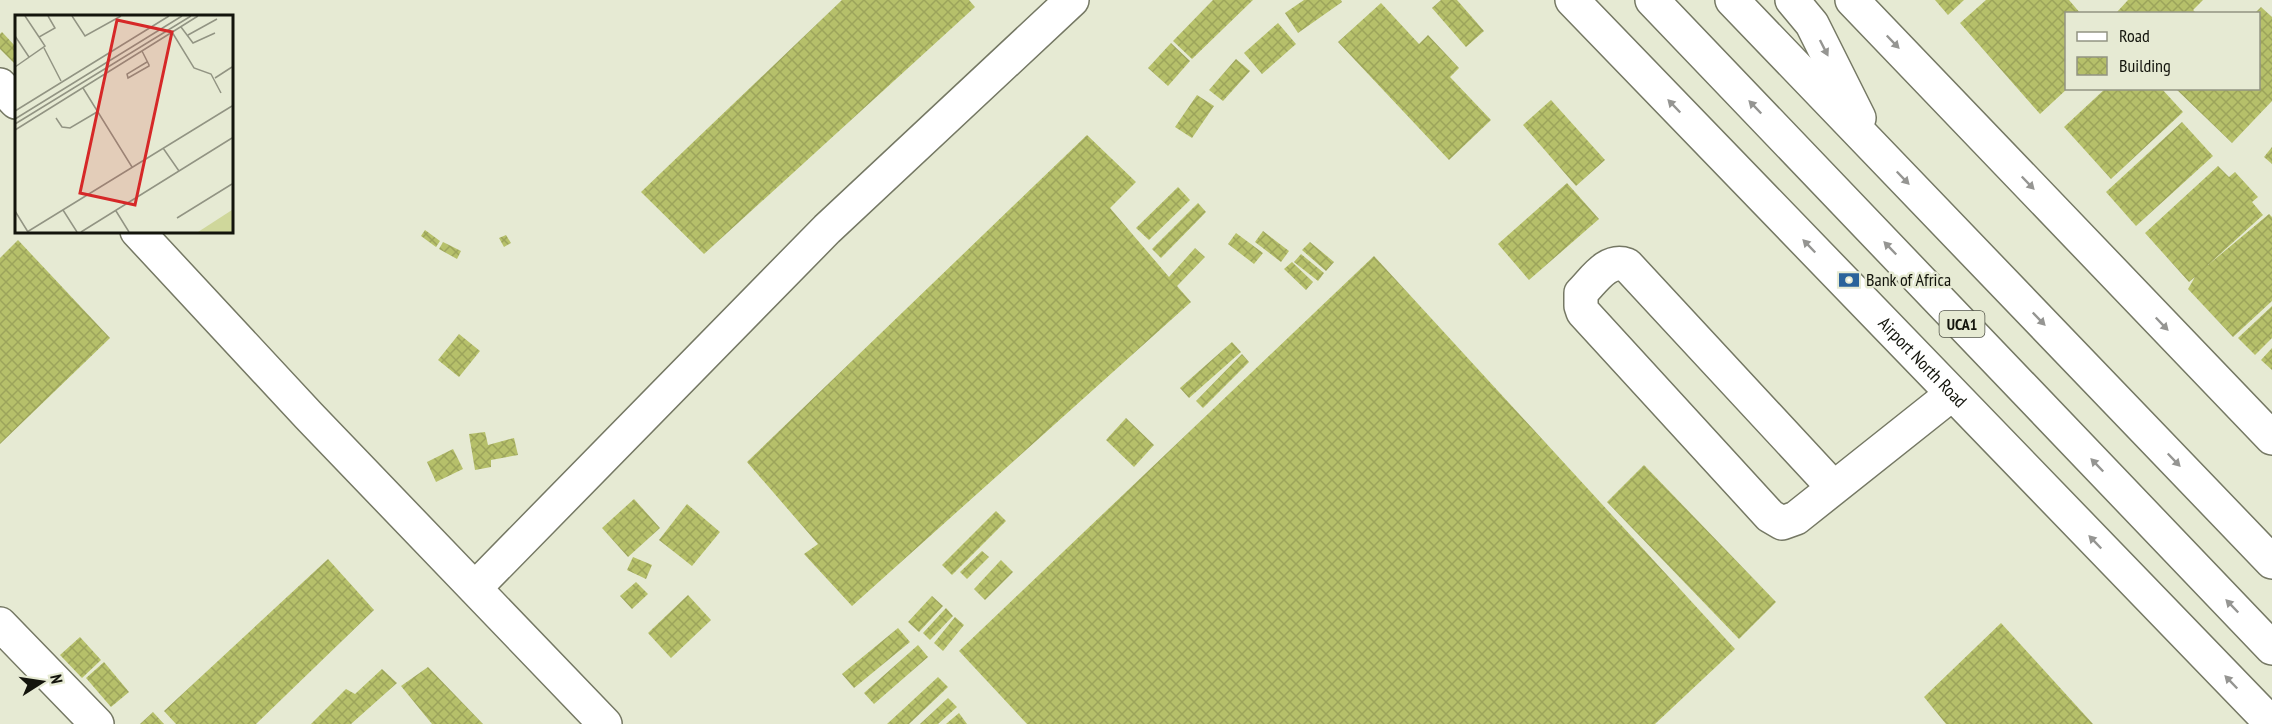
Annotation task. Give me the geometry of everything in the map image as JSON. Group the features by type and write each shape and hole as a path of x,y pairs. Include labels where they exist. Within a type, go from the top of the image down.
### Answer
{"main road":[{"path":"475,588 827,229 1072,0"},
{"name":"Airport North Road","path":"1572,0 2272,724"},
{"name":"UCA1","path":"1653,0 2272,648"},
{"path":"1732,0 2272,562"},
{"path":"1792,0 1812,24 1875,148"},
{"path":"1852,0 2272,438"},
{"path":"0,85 15,101"},
{"path":"138,232 317,425 475,588 599,722"},
{"path":"1833,487 1627,265 1610,264 1581,293 1583,312 1770,516 1782,523 1796,518 1952,394"},
{"path":"0,624 97,724"}],"building":[{"path":"842,0 969,0 975,7 704,254 641,192"},
{"path":"1213,0 1253,0 1192,59 1173,41"},
{"path":"1304,0 1341,0 1342,2 1298,33 1285,13"},
{"path":"1441,0 1457,0 1484,31 1466,47 1432,8"},
{"path":"1935,0 1964,0 1948,15"},
{"path":"1986,0 2069,0 2079,12 2065,12 2066,90 2040,114 1960,23"},
{"path":"2128,0 2203,0 2193,10 2195,12 2117,12"},
{"path":"1381,3 1419,44 1428,35 1459,68 1450,77 1491,120 1449,160 1338,42"},
{"path":"2261,7 2272,17 2272,101 2232,143 2177,90 2260,90 2260,12 2256,12"},
{"path":"1278,23 1296,44 1262,74 1244,53"},
{"path":"2,32 15,46 15,64 0,49"},
{"path":"1171,43 1190,61 1168,86 1148,68"},
{"path":"1236,59 1250,71 1223,101 1209,90"},
{"path":"2104,90 2163,90 2183,112 2111,179 2064,127"},
{"path":"1197,95 1214,106 1192,138 1175,127"},
{"path":"1551,100 1605,160 1576,186 1523,125"},
{"path":"2182,122 2213,156 2136,226 2106,192"},
{"path":"1087,135 1136,182 1110,208 1169,277 1195,248 1205,257 1177,286 1191,302 852,606 804,554 818,544 747,462"},
{"path":"2272,147 2272,164 2264,157"},
{"path":"2218,166 2229,177 2235,172 2258,197 2252,202 2263,215 2208,265 2269,214 2272,217 2272,301 2233,337 2188,289 2195,277 2189,282 2145,233"},
{"path":"1567,183 1599,219 1529,280 1498,244"},
{"path":"1178,187 1190,200 1149,240 1136,228"},
{"path":"1198,203 1206,212 1161,258 1152,249"},
{"path":"425,230 440,241 436,247 421,236"},
{"path":"1263,231 1289,251 1281,262 1255,242"},
{"path":"1236,233 1263,253 1254,264 1228,244"},
{"path":"506,235 511,243 504,247 499,238"},
{"path":"18,240 110,338 0,444 0,258"},
{"path":"443,242 461,251 457,259 439,249"},
{"path":"1310,242 1334,262 1326,271 1302,250"},
{"path":"1301,254 1324,273 1318,281 1294,262"},
{"path":"1374,256 1735,649 1655,724 1027,724 959,651"},
{"path":"1292,262 1313,282 1306,290 1284,269"},
{"path":"2272,306 2272,338 2255,355 2238,338"},
{"path":"459,334 480,351 459,377 438,360"},
{"path":"1232,342 1241,352 1189,398 1180,388"},
{"path":"2272,348 2272,370 2261,360"},
{"path":"1242,354 1249,362 1203,408 1196,401"},
{"path":"1126,418 1154,445 1134,467 1106,440"},
{"path":"485,432 488,445 514,438 518,455 491,460 491,467 475,470 469,434"},
{"path":"453,449 463,469 436,482 427,462"},
{"path":"1644,465 1776,602 1739,639 1607,502"},
{"path":"634,499 660,528 628,557 602,528"},
{"path":"687,504 720,532 692,566 659,540"},
{"path":"996,511 1006,521 952,575 942,565"},
{"path":"982,551 989,557 967,579 960,572"},
{"path":"633,557 652,565 646,579 627,570"},
{"path":"328,559 374,610 256,724 176,724 164,711"},
{"path":"1001,560 1013,572 985,600 974,589"},
{"path":"636,582 648,594 632,609 620,596"},
{"path":"688,595 711,620 671,658 648,633"},
{"path":"932,596 943,606 919,632 908,622"},
{"path":"946,608 953,616 930,640 923,633"},
{"path":"955,617 964,625 943,651 934,643"},
{"path":"2001,623 2093,724 1946,724 1924,697"},
{"path":"898,628 910,642 854,688 842,674"},
{"path":"80,637 101,660 82,678 60,655"},
{"path":"918,645 928,657 874,704 864,693"},
{"path":"104,662 129,692 111,707 86,678"},
{"path":"428,667 483,724 432,724 401,686"},
{"path":"382,669 397,683 351,724 311,724 346,689 355,694"},
{"path":"938,677 948,687 909,724 887,724"},
{"path":"948,698 957,707 938,724 920,724"},
{"path":"153,712 164,724 140,724"},
{"path":"959,713 967,724 946,724"}],"place":[{"name":"Bank of Africa","path":"1849,280"}]}
